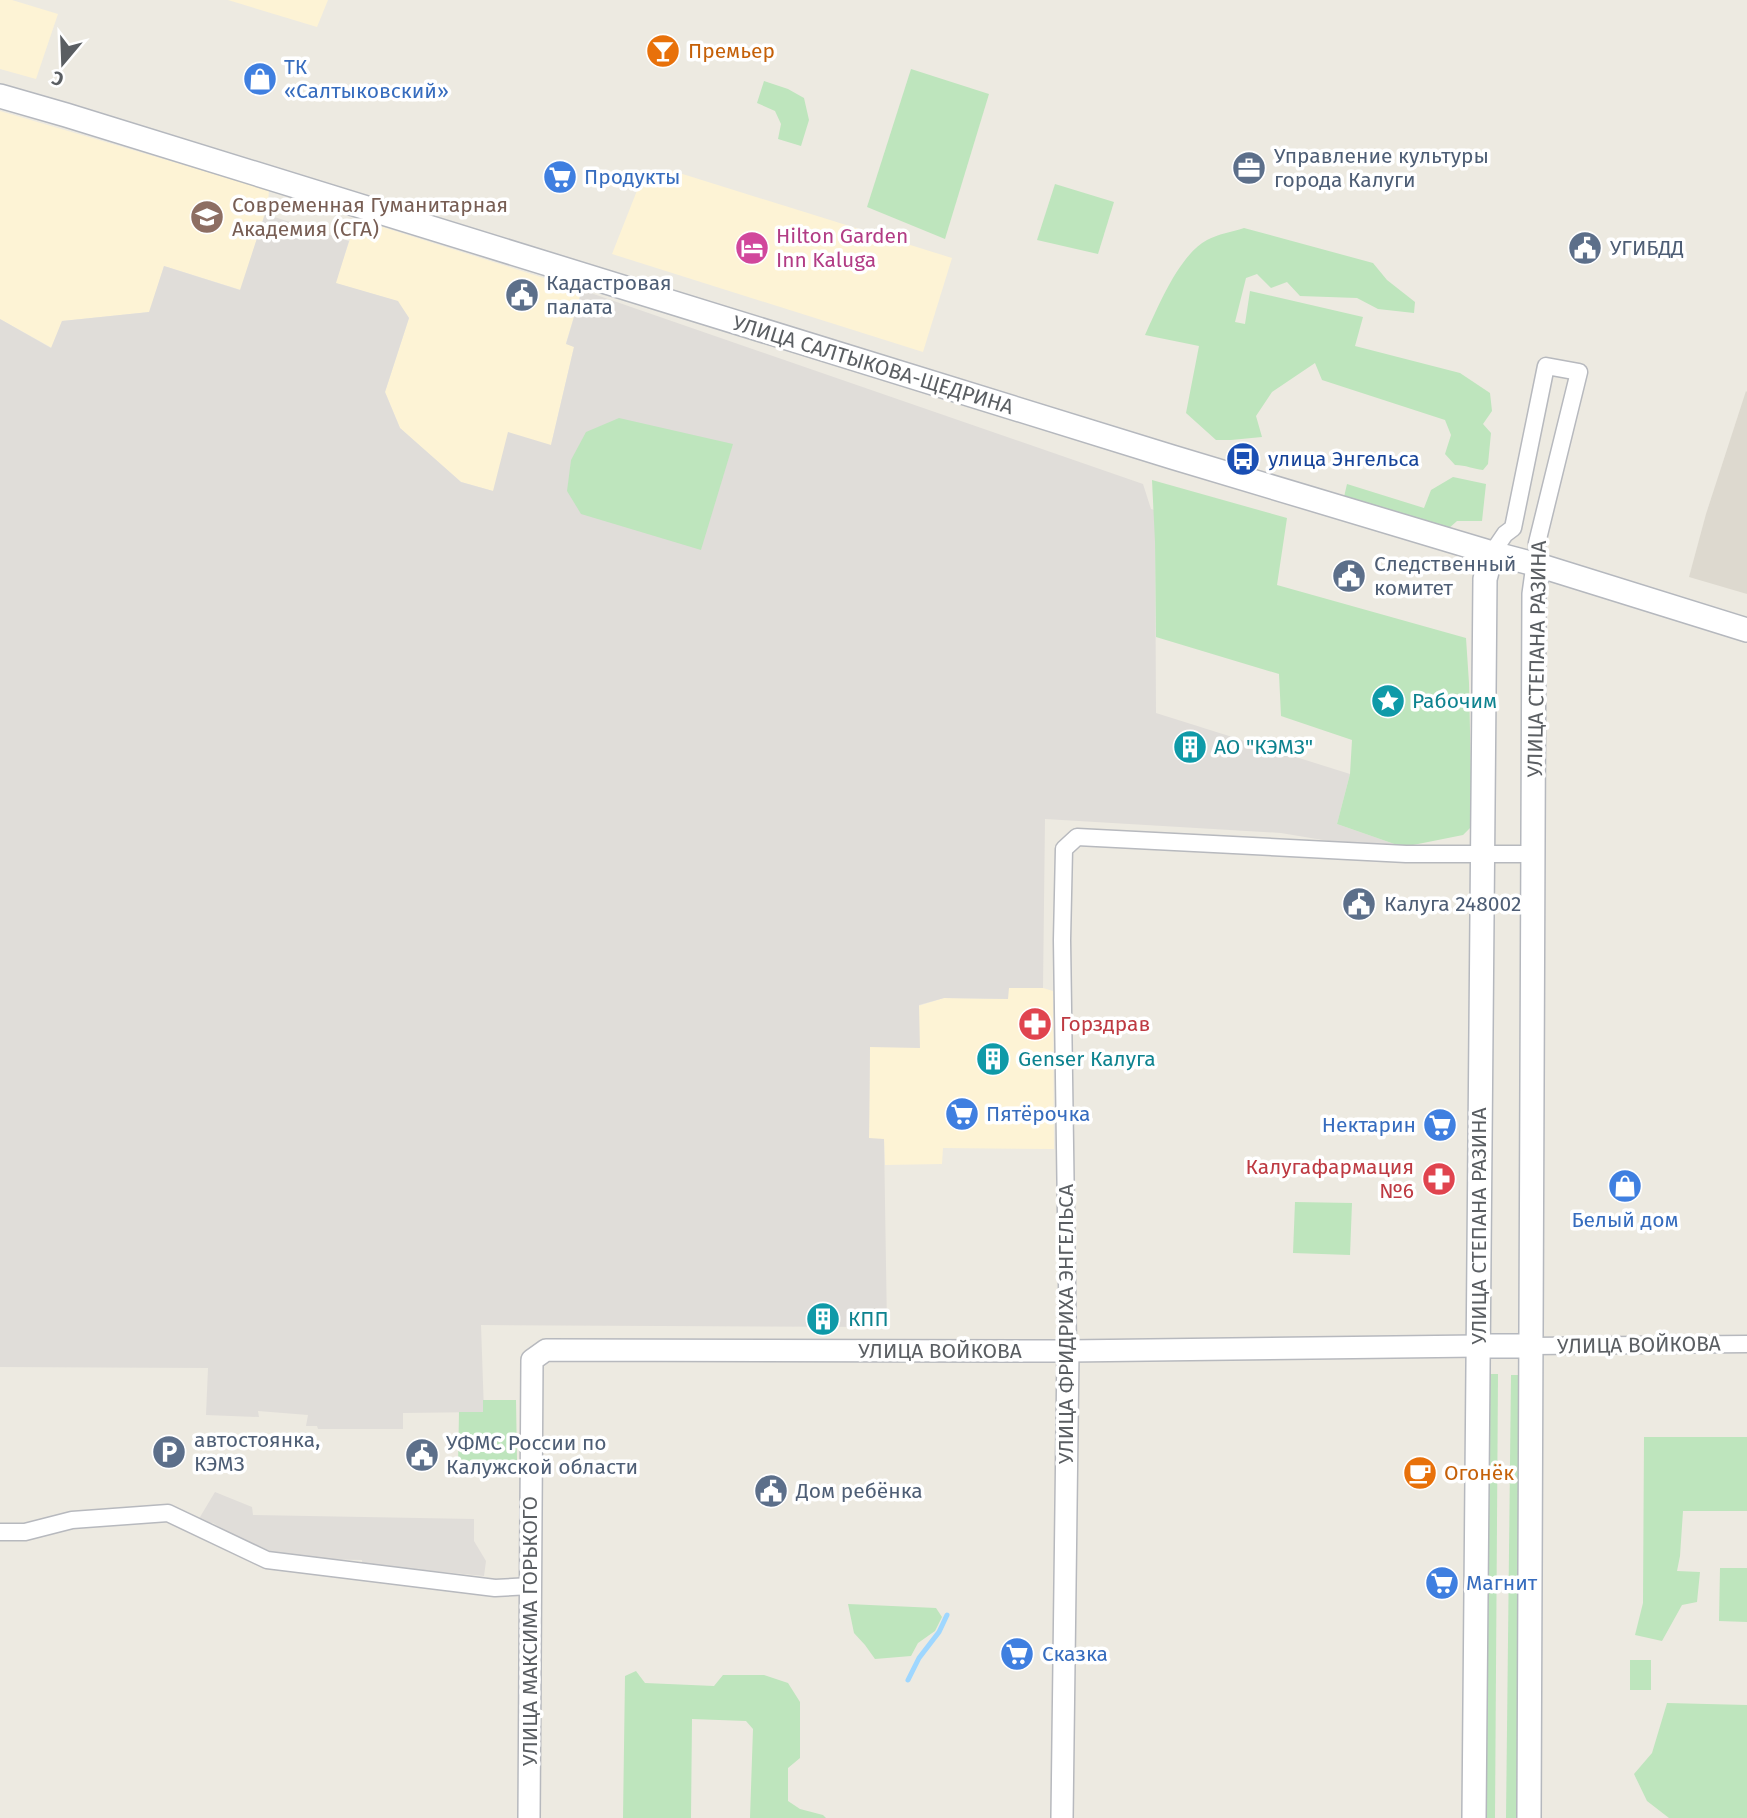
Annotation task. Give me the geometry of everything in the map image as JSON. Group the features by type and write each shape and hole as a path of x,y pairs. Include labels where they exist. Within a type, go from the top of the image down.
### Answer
{"main road":[{"name":"УЛИЦА САЛТЫКОВА-ЩЕДРИНА","path":"0,96 1172,457 1747,630"},
{"name":"УЛИЦА СТЕПАНА РАЗИНА","path":"1474,1818 1485,579 1492,553"},
{"name":"УЛИЦА СТЕПАНА РАЗИНА","path":"1529,1818 1534,594 1538,565"},
{"path":"1478,1346 1531,1346"}],"street":[{"name":"УЛИЦА СТЕПАНА РАЗИНА","path":"1492,553 1505,534 1513,528 1546,366 1579,372 1537,542 1538,565"},
{"name":"УЛИЦА ФРИДРИХА ЭНГЕЛЬСА","path":"1062,1818 1068,1351 1062,927 1064,849 1077,837 1406,854 1482,855"},
{"path":"1482,855 1534,855"},
{"name":"УЛИЦА ВОЙКОВА","path":"1531,1346 1747,1344"},
{"name":"УЛИЦА ВОЙКОВА","path":"532,1360 546,1350 1068,1351 1478,1346"},
{"name":"УЛИЦА МАКСИМА ГОРЬКОГО","path":"528,1818 532,1360"},
{"path":"0,1532 25,1532 72,1520 168,1513 267,1560 495,1588 530,1586"}],"shaded area":[{"path":"0,0 12,0 58,14 36,79 0,69"},
{"path":"228,0 328,0 317,27"},
{"path":"0,111 269,190 268,203 241,290 164,266 150,312 62,321 52,348 0,319"},
{"path":"673,171 952,258 923,352 612,254 640,183"},
{"path":"265,214 349,241 336,283 398,301 409,318 385,392 400,428 461,482 493,491 508,432 551,445 574,347 566,344 582,290 1143,484 1151,509 1155,510 1156,713 1350,774 1337,824 1403,847 1406,854 1281,833 1045,819 1043,988 1009,988 1008,999 944,998 919,1005 920,1048 870,1047 869,1138 884,1139 887,1327 481,1325 484,1412 403,1413 403,1429 318,1429 317,1426 306,1426 308,1415 258,1411 259,1417 206,1415 208,1368 0,1367 0,319 51,348 62,321 149,312 164,266 240,290"},
{"path":"357,219 582,290 566,343 574,347 551,445 493,491 461,482 400,428 385,392 409,318 397,301 335,283"},
{"path":"1746,391 1747,594 1689,577 1706,514"},
{"path":"1008,988 1043,988 1053,991 1054,1149 943,1148 942,1164 885,1165 884,1139 869,1139 870,1047 918,1006 944,998 1008,999"},
{"path":"215,1492 252,1507 253,1515 474,1519 474,1541 486,1561 484,1576 362,1564 362,1560 320,1559 269,1552 213,1523 197,1522"}],"green space":[{"path":"911,69 989,94 945,239 867,207"},
{"path":"764,81 804,98 809,120 801,146 778,139 781,124 775,111 757,103"},
{"path":"1055,184 1114,202 1098,254 1037,240"},
{"path":"1244,228 1373,263 1387,280 1415,302 1414,313 1378,309 1357,298 1300,296 1287,282 1271,288 1257,274 1246,278 1235,322 1245,324 1250,291 1363,317 1355,346 1460,373 1490,393 1492,411 1483,424 1491,433 1488,464 1483,470 1455,465 1445,454 1451,435 1445,420 1322,380 1315,363 1272,392 1256,416 1262,437 1216,440 1186,413 1199,346 1145,335 1170,283 1187,257 1207,240"},
{"path":"619,418 733,444 701,550 581,514 567,491 571,460 586,432"},
{"path":"1453,477 1486,484 1482,521 1457,521 1448,529 1344,497 1347,484 1424,508 1431,490"},
{"path":"1152,480 1287,518 1277,585 1466,638 1472,826 1463,835 1403,847 1337,824 1350,774 1352,740 1281,716 1279,674 1156,637"},
{"path":"1295,1202 1352,1203 1350,1255 1293,1253"},
{"path":"1485,1374 1498,1374 1495,1818 1480,1818"},
{"path":"1511,1375 1522,1375 1519,1818 1506,1818"},
{"path":"483,1400 516,1400 517,1460 513,1473 477,1473 458,1466 459,1412 483,1412"},
{"path":"1644,1437 1747,1437 1747,1511 1683,1511 1677,1571 1700,1572 1697,1602 1682,1605 1662,1641 1635,1635 1643,1603"},
{"path":"1720,1568 1747,1568 1747,1622 1719,1621"},
{"path":"848,1604 936,1608 942,1617 935,1631 918,1643 911,1656 875,1659 854,1633"},
{"path":"1630,1660 1651,1660 1651,1690 1630,1690"},
{"path":"636,1671 645,1683 714,1686 723,1675 764,1675 788,1683 800,1702 800,1758 788,1768 788,1801 800,1809 826,1818 750,1818 753,1729 746,1721 692,1719 691,1818 623,1818 625,1676"},
{"path":"1667,1703 1747,1705 1747,1818 1669,1818 1647,1801 1634,1774 1652,1753"}],"waterway":[{"path":"908,1680 947,1615"}],"place":[{"name":"Премьер","path":"663,51"},
{"name":"ТК «Салтыковский»","path":"260,79"},
{"name":"Управление культуры города Калуги","path":"1249,168"},
{"name":"Продукты","path":"560,177"},
{"name":"Современная Гуманитарная Академия (СГА)","path":"207,217"},
{"name":"Hilton Garden Inn Kaluga","path":"752,248"},
{"name":"УГИБДД","path":"1585,248"},
{"name":"Кадастровая палата","path":"522,295"},
{"name":"улица Энгельса","path":"1243,459"},
{"name":"Следственный комитет","path":"1349,576"},
{"name":"Рабочим","path":"1388,701"},
{"name":"АО \"КЭМЗ\"","path":"1190,747"},
{"name":"Калуга 248002","path":"1359,904"},
{"name":"Горздрав","path":"1035,1024"},
{"name":"Genser Калуга","path":"993,1059"},
{"name":"Пятёрочка","path":"962,1114"},
{"name":"Нектарин","path":"1440,1125"},
{"name":"Калугафармация №6","path":"1439,1179"},
{"name":"Белый дом","path":"1625,1186"},
{"name":"КПП","path":"823,1319"},
{"name":"автостоянка, КЭМЗ","path":"169,1452"},
{"name":"УФМС России по Калужской области","path":"422,1455"},
{"name":"Огонёк","path":"1420,1473"},
{"name":"Дом ребёнка","path":"771,1491"},
{"name":"Магнит","path":"1442,1583"},
{"name":"Сказка","path":"1017,1654"}]}
